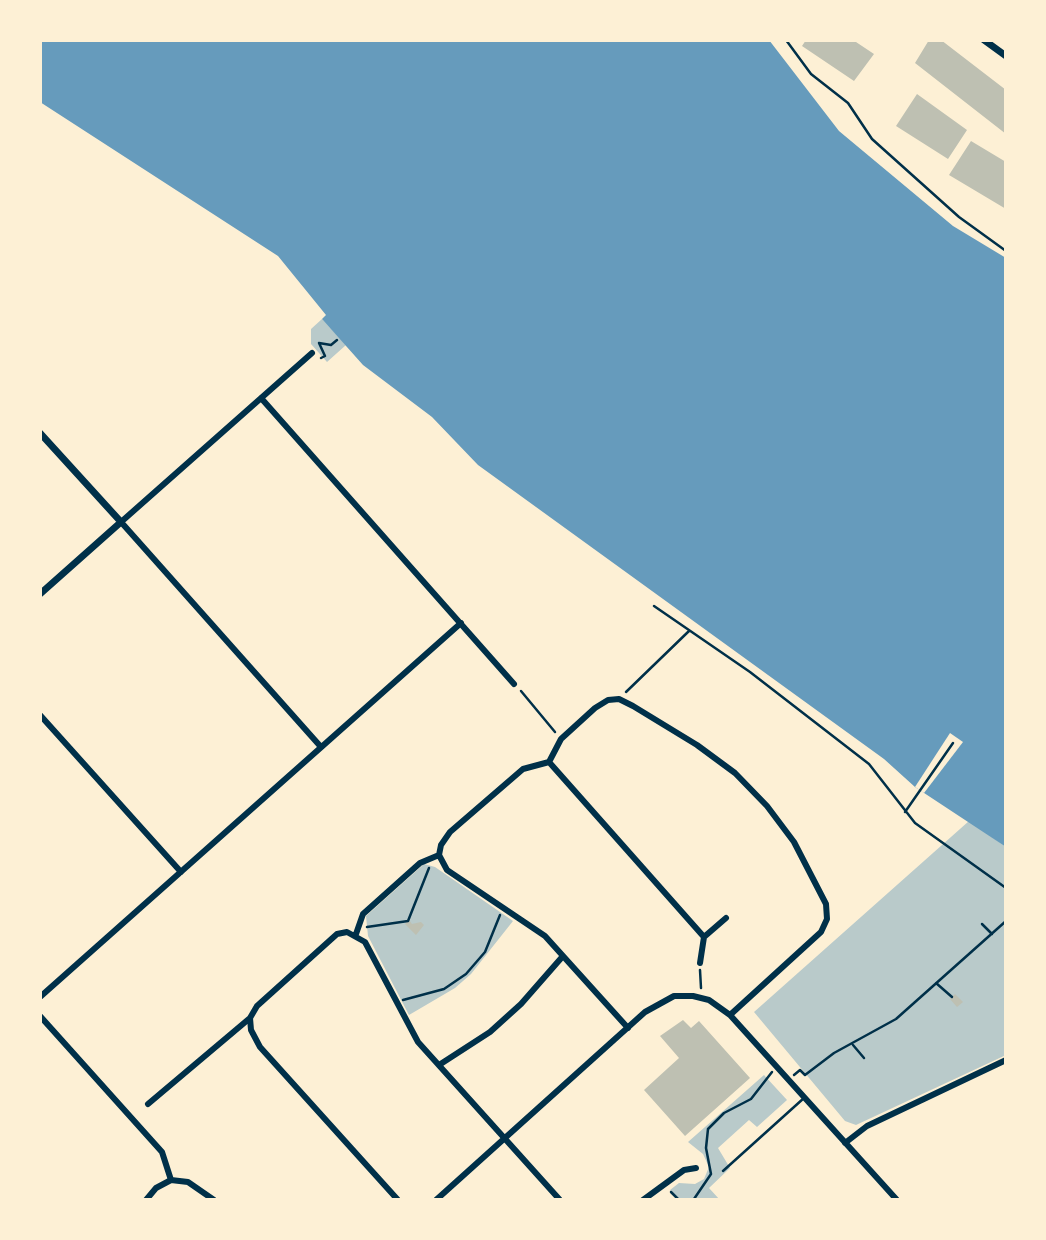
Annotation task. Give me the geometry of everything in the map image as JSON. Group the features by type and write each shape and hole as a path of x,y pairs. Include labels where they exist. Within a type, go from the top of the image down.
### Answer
{"street":[{"path":"984,40 1006,57"},
{"path":"40,594 312,353"},
{"path":"261,398 514,684"},
{"path":"40,433 321,747"},
{"path":"41,995 461,623"},
{"path":"628,1028 530,924 447,870 439,855 441,845 450,832 523,768 549,762 561,739 594,708 608,700 619,699 697,745 735,773 767,806 794,842 826,904 827,919 821,932 730,1015"},
{"path":"40,715 181,872"},
{"path":"549,762 704,937"},
{"path":"356,931 363,914 424,860 439,855"},
{"path":"700,963 704,937 726,918"},
{"path":"356,931 365,942 418,1042 560,1200"},
{"path":"148,1104 250,1018 257,1006 337,934 356,931"},
{"path":"439,1065 490,1031 521,1004 563,956"},
{"path":"436,1200 628,1028 660,1002 674,996 701,997 730,1015 897,1200"},
{"path":"40,1016 162,1152 171,1180"},
{"path":"250,1018 251,1030 260,1047 398,1200"},
{"path":"845,1143 867,1126 1006,1060"},
{"path":"643,1200 684,1170 696,1168"},
{"path":"146,1200 156,1188 171,1180 188,1182 214,1200"}],"lane":[{"path":"723,1171 804,1097"}],"path":[{"path":"786,40 811,74 848,103 872,139 959,217 1006,251"},
{"path":"318,345 321,342 332,345 337,340"},
{"path":"654,606 750,672 869,764 905,812 1006,888"},
{"path":"619,699 689,631"},
{"path":"514,684 561,739"},
{"path":"905,812 953,743"},
{"path":"356,931 408,921 431,864 424,860"},
{"path":"397,1002 444,989 466,974 485,952 503,906"},
{"path":"789,1079 800,1070 805,1074 834,1054 896,1019 1006,921"},
{"path":"982,924 992,934"},
{"path":"700,963 701,997"},
{"path":"936,983 952,997"},
{"path":"853,1045 864,1058"},
{"path":"662,1184 679,1200 695,1199 711,1174 706,1147 708,1129 724,1113 751,1099 777,1066"},
{"path":"696,1168 711,1174"}],"shaded area":[{"path":"322,319 346,345 327,362 311,344 311,329"},
{"path":"969,821 1006,847 1006,1055 856,1125 845,1121 754,1012"},
{"path":"424,864 435,867 513,921 471,974 455,988 409,1015 368,936 366,916"},
{"path":"764,1075 787,1100 757,1127 749,1120 718,1148 730,1168 709,1188 720,1200 680,1200 670,1190 679,1183 695,1184 704,1179 709,1167 703,1154 688,1142"}],"water":[{"path":"40,40 769,40 839,131 953,226 1006,258 1006,847 915,787 884,759 478,465 432,417 363,365 322,319 326,315 278,256 40,102"}],"pier":[{"path":"950,733 963,742 924,793 915,787"}],"building":[{"path":"806,40 853,40 874,54 854,81 802,46"},
{"path":"929,40 941,40 1006,90 1006,134 915,63"},
{"path":"917,94 967,130 948,159 896,126"},
{"path":"971,141 1006,162 1006,209 949,175"},
{"path":"409,920 412,924 421,922 424,925 416,935 405,924"},
{"path":"955,994 963,1002 957,1007 950,999"},
{"path":"683,1020 691,1028 699,1021 750,1078 685,1136 644,1090 679,1058 660,1036"}]}
